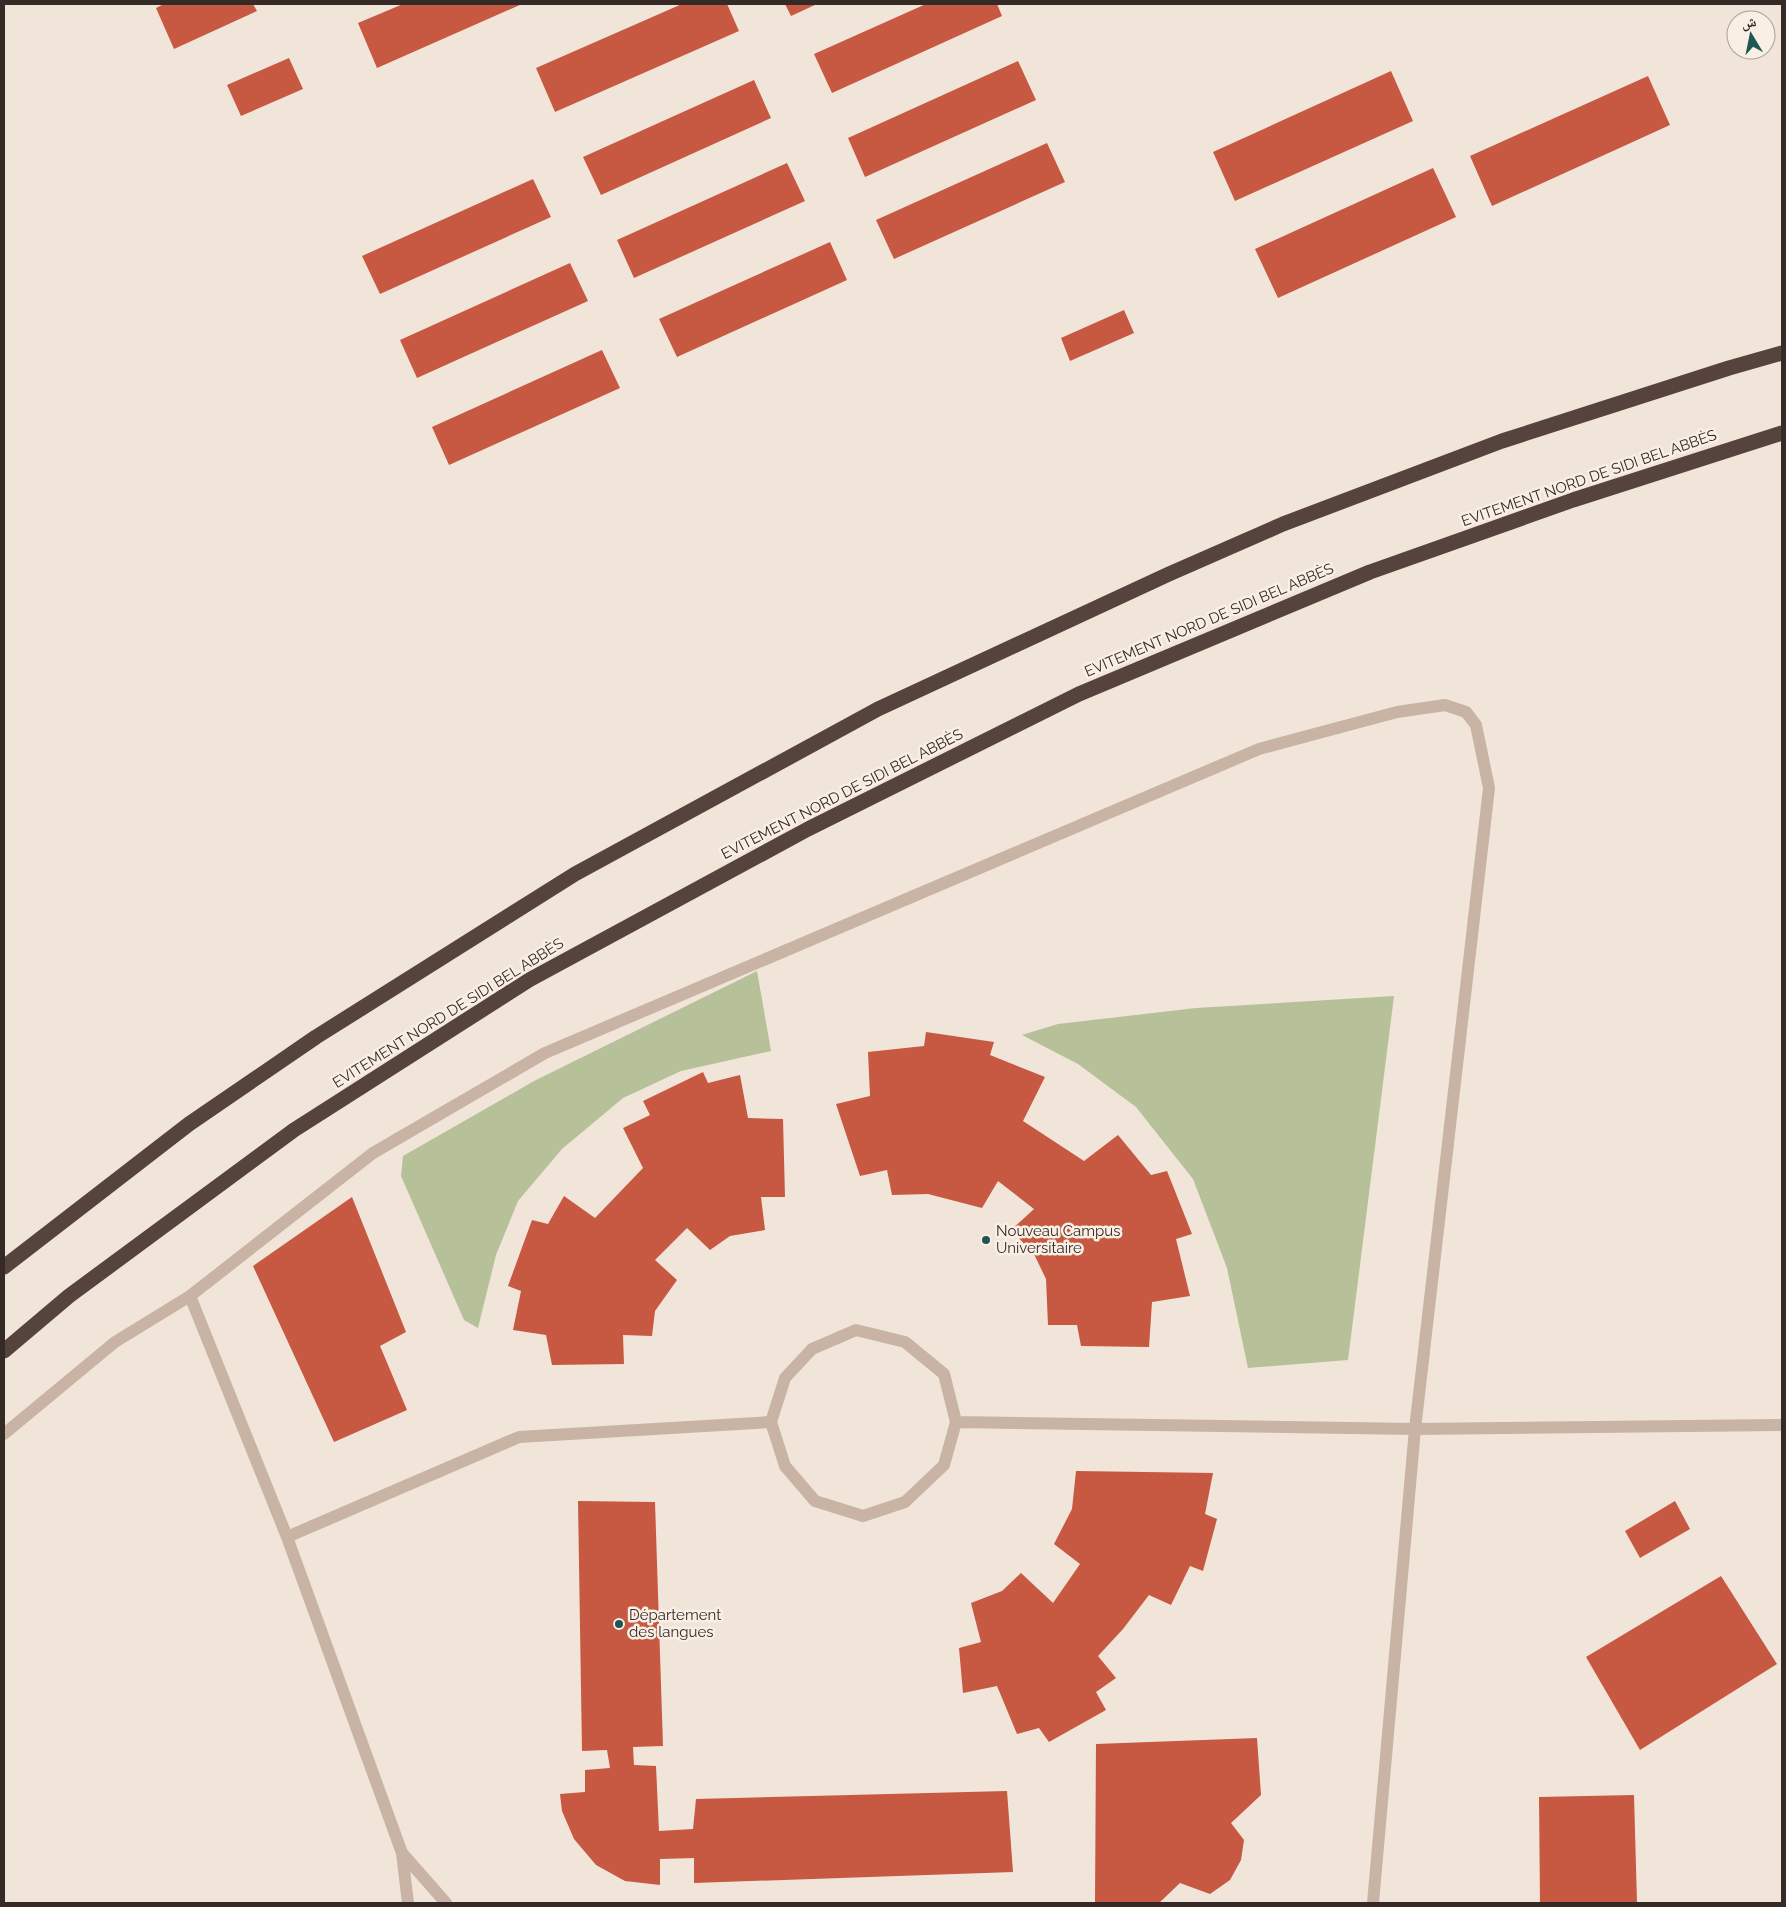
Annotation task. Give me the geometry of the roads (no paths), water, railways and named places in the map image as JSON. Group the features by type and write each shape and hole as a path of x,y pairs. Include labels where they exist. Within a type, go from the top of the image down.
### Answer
{"highway":[{"path":"4,1267 189,1124 316,1037 575,874 878,709 1170,574 1284,524 1502,441 1729,368 1782,353"},
{"name":"EVITEMENT NORD DE SIDI BEL ABBÈS","path":"4,1351 69,1296 294,1130 529,980 808,829 1079,694 1370,572 1572,500 1782,433"}],"lane":[{"path":"4,1434 115,1342 190,1296 373,1153 545,1054 1259,749 1397,712 1445,705 1466,712 1476,725 1489,788 1415,1429 1373,1903"},
{"path":"190,1296 287,1537 402,1853 408,1903"},
{"path":"856,1330 905,1342 944,1374 956,1422 944,1466 905,1502 863,1516 815,1501 785,1466 772,1422 785,1378 812,1349 856,1330"},
{"path":"287,1537 520,1437 772,1422"},
{"path":"956,1422 1415,1429 1782,1425"},
{"path":"402,1853 446,1903"}],"place":[{"name":"Nouveau Campus Universitaire","path":"986,1240"},
{"name":"Département des langues","path":"619,1624"}]}
